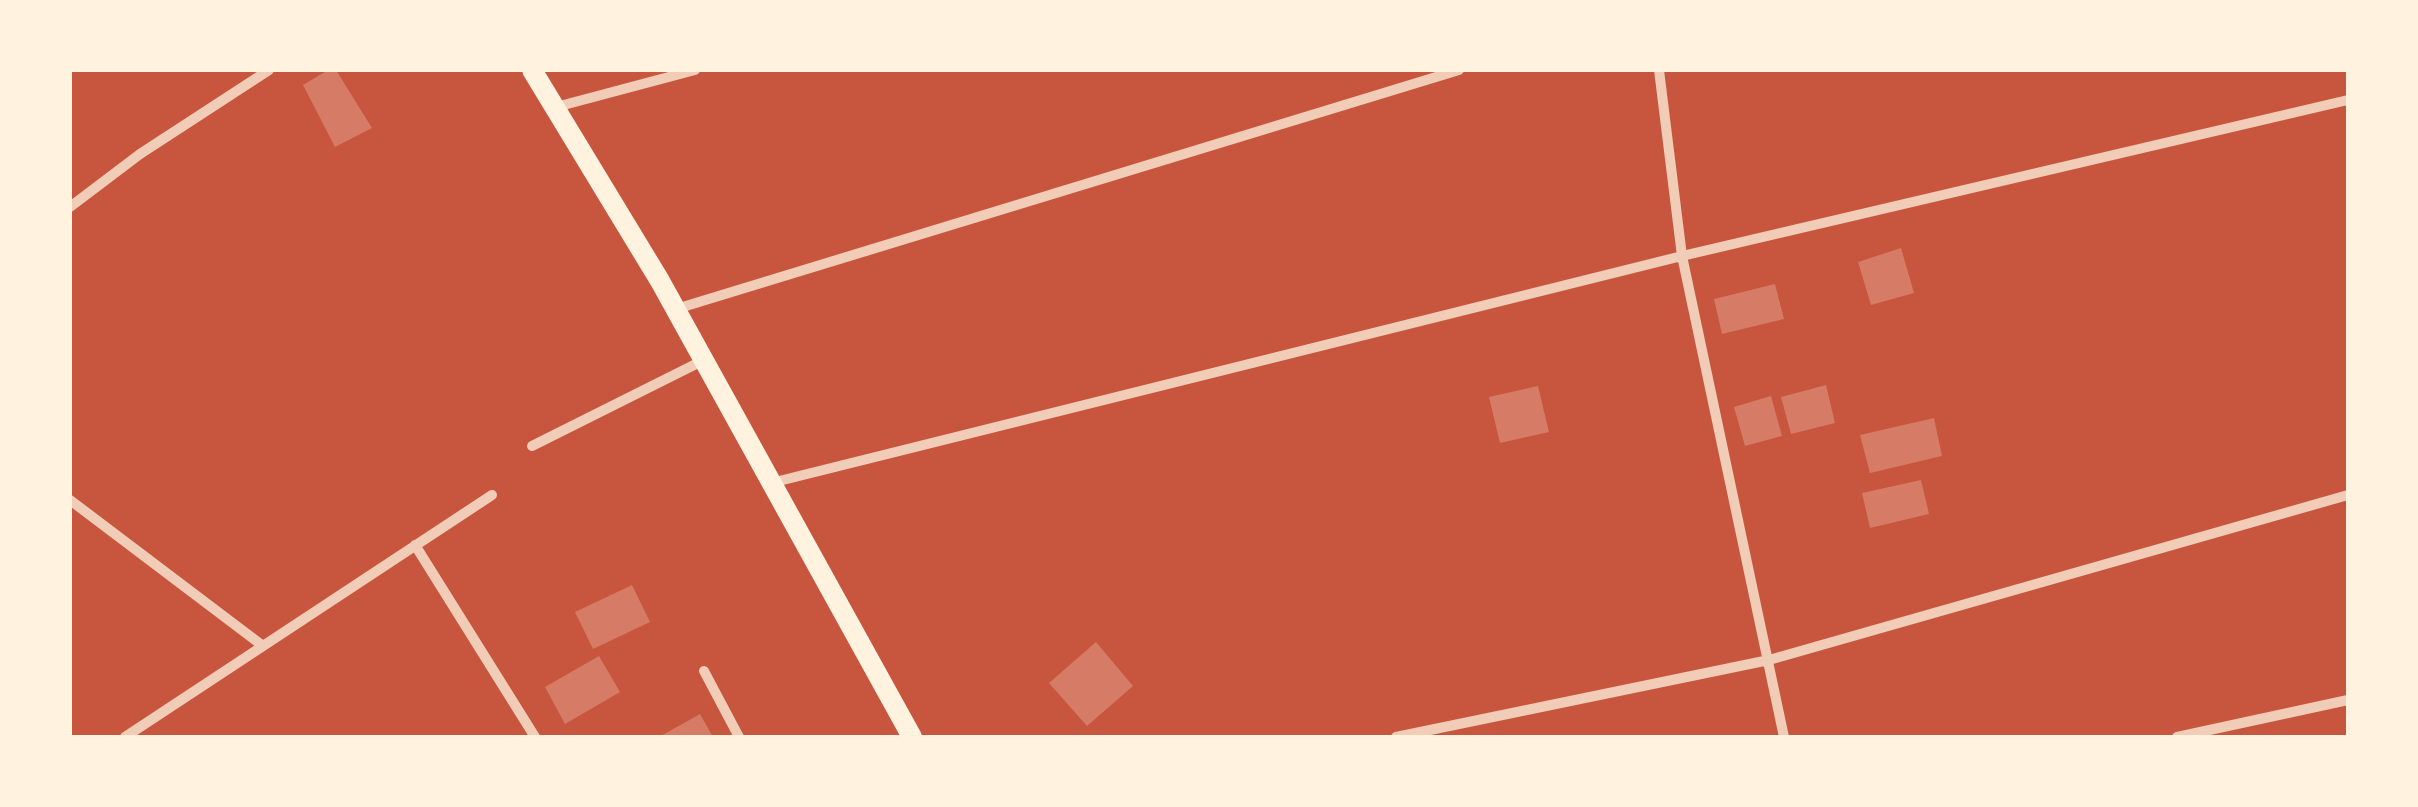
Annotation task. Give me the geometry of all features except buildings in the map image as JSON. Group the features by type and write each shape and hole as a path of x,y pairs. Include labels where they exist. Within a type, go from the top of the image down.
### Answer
{"main road":[{"path":"532,70 675,309 912,737"}],"street":[{"path":"70,207 140,154 269,70"},
{"path":"554,108 695,70"},
{"path":"675,309 1458,70"},
{"path":"1659,70 1682,256 1784,737"},
{"path":"771,483 1682,256 2348,100"},
{"path":"532,446 704,360"},
{"path":"126,737 492,494"},
{"path":"1396,737 1769,660 2348,496"},
{"path":"70,500 262,646"},
{"path":"415,545 535,737"},
{"path":"704,672 739,737"},
{"path":"2177,737 2348,700"}]}
